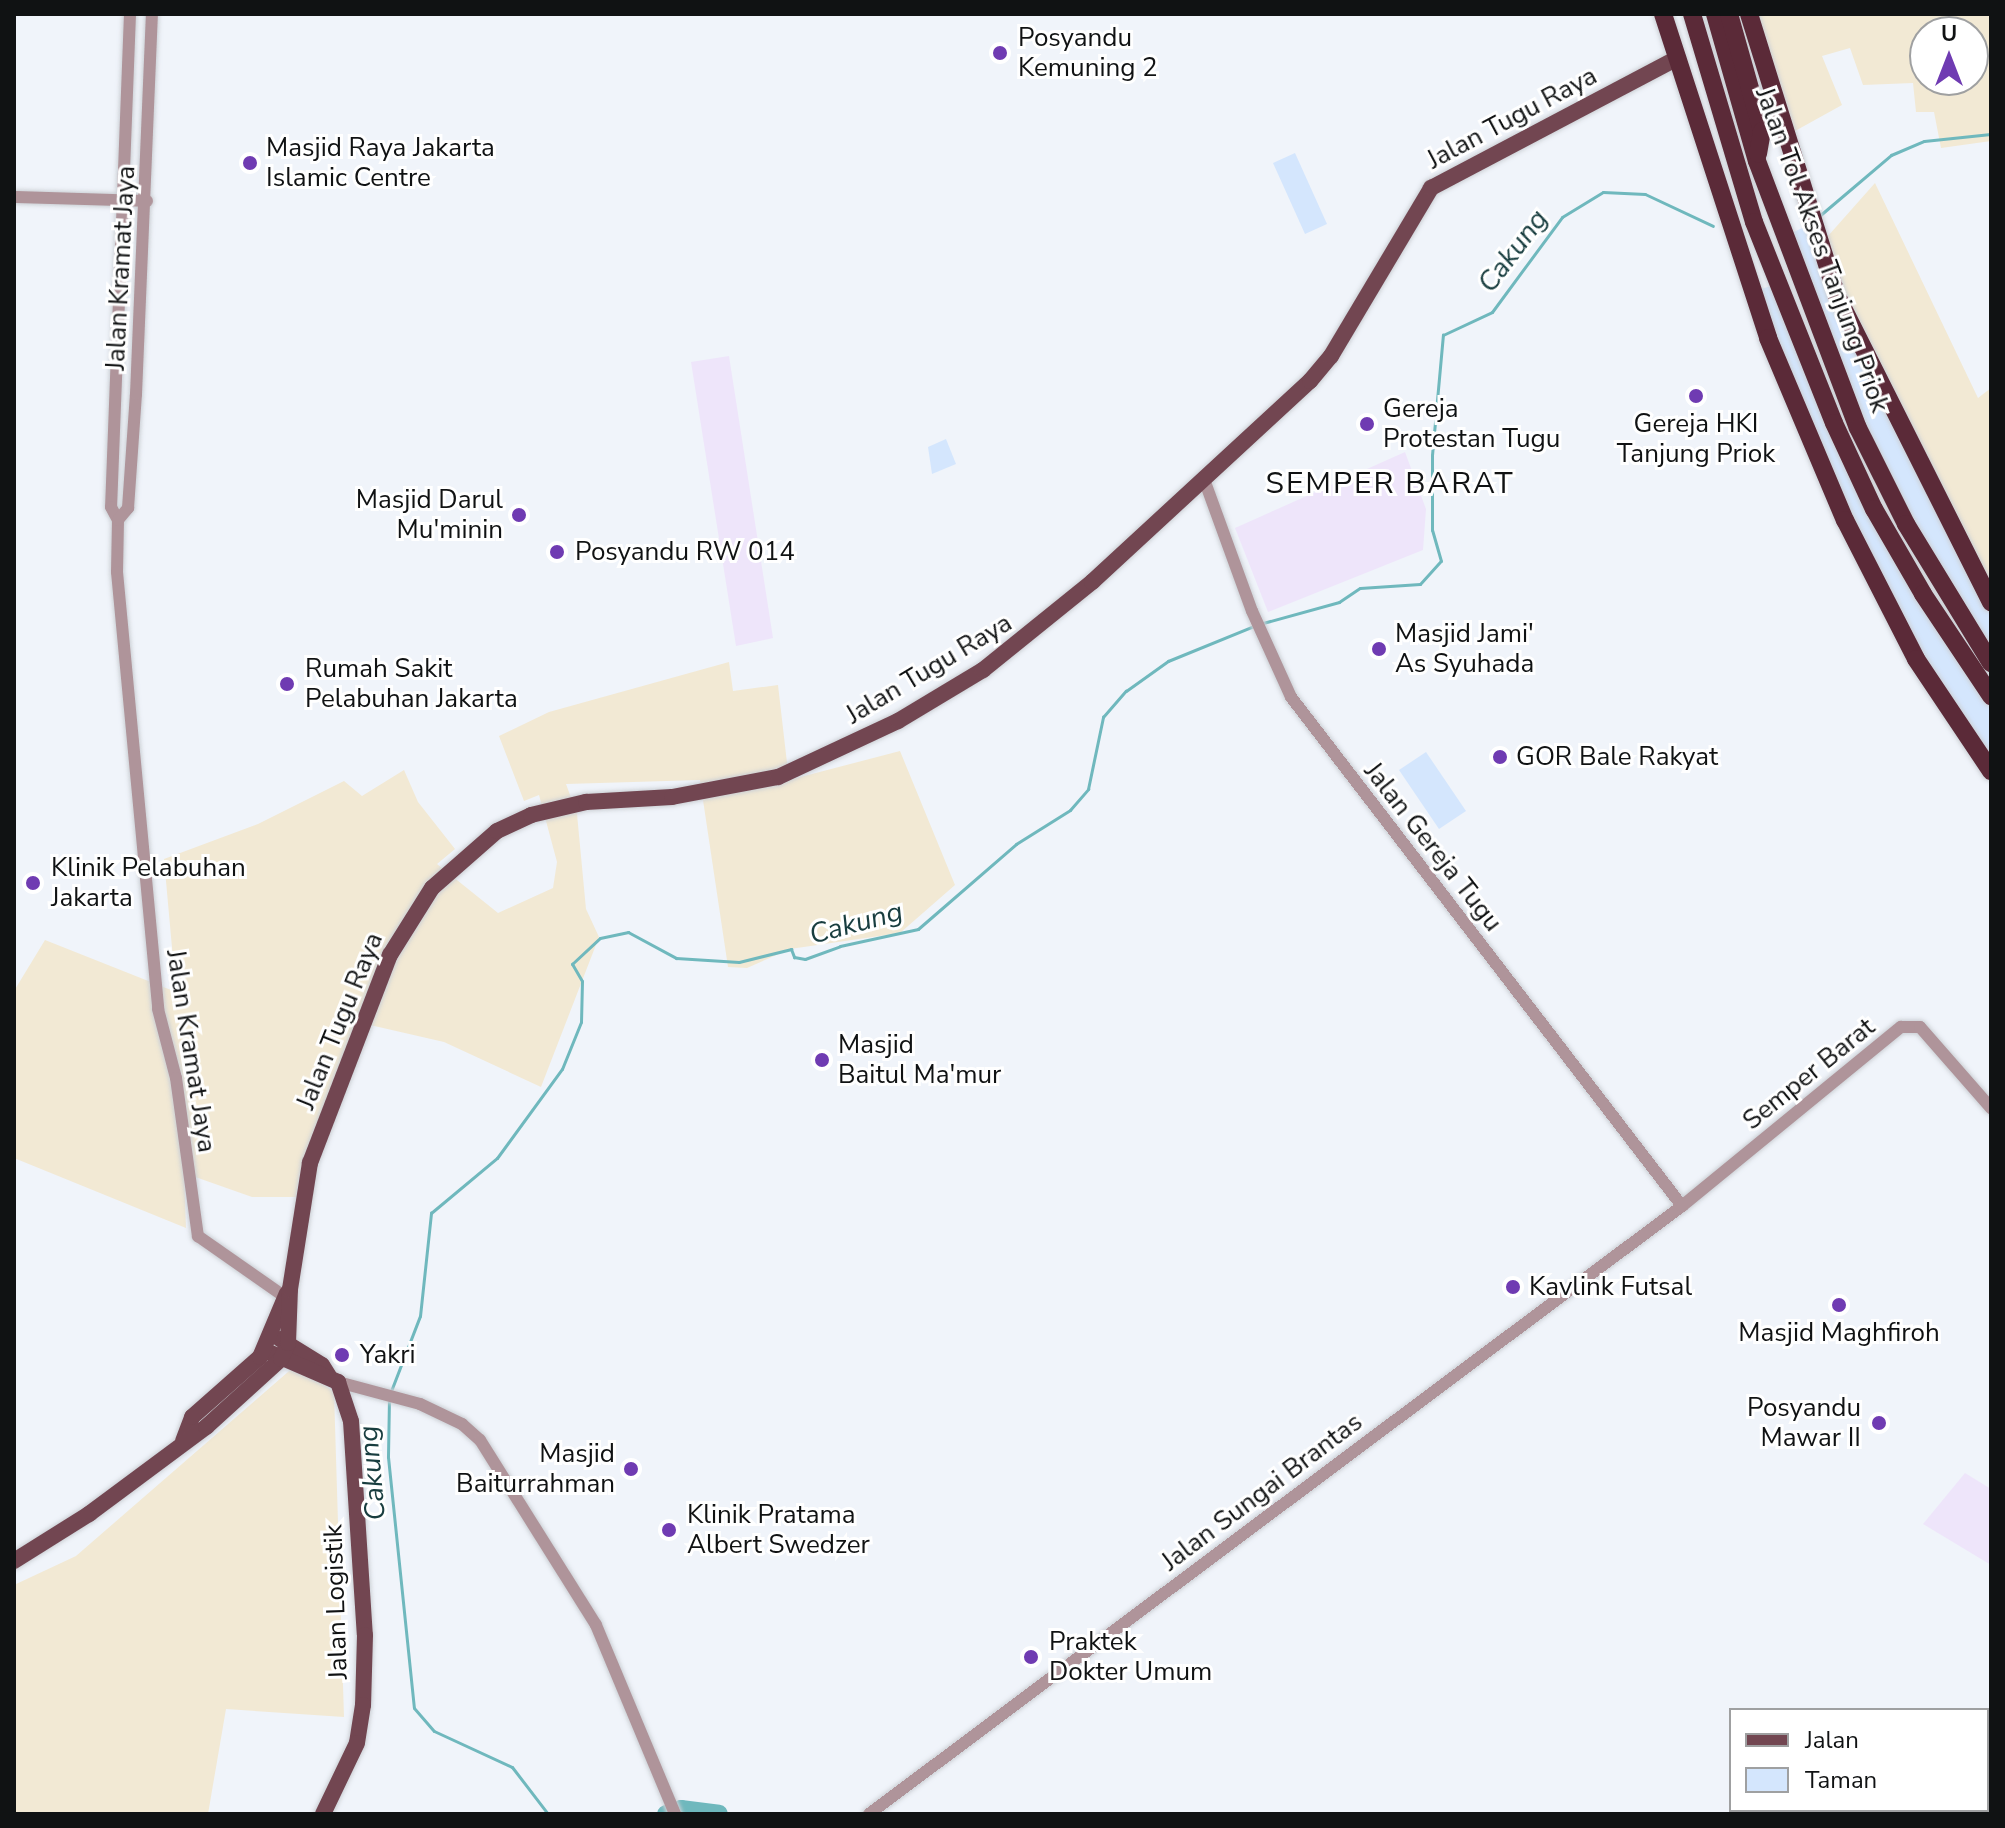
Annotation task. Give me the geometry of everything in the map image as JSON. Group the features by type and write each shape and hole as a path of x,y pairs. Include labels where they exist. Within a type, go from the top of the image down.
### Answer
{"highway":[{"path":"1663,14 1737,249 1774,352 1845,520 1916,659 1991,771"},
{"path":"1680,14 1687,33 1702,46"},
{"name":"Jalan Tol Akses Tanjung Priok","path":"1692,14 1758,232 1834,423 1915,582 1991,696"},
{"name":"Jalan Tol Akses Tanjung Priok","path":"1715,14 1757,161 1858,428 1906,524 1991,663"},
{"path":"1729,14 1762,131 1757,161"},
{"path":"1749,14 1809,211 1858,342 1991,602"}],"main road":[{"name":"Jalan Tugu Raya","path":"289,1295 310,1163 390,955 432,888 497,831 559,807 672,797 770,779 861,739 1023,642 1205,482 1331,356 1431,188 1678,58"},
{"path":"183,1441 192,1417 268,1343 289,1295"},
{"path":"14,1561 89,1514 183,1441 285,1351 289,1295"},
{"path":"268,1343 322,1365 333,1379"},
{"name":"Jalan Logistik","path":"323,1814 360,1730 365,1649 353,1439 333,1379"}],"street":[{"name":"Jalan Kramat Jaya","path":"130,14 111,507 118,520 117,572 158,1009 176,1078 196,1231 201,1241 289,1295"},
{"name":"Jalan Kramat Jaya","path":"118,520 128,508 147,201 152,14"},
{"path":"14,197 147,201"},
{"name":"Jalan Gereja Tugu","path":"1205,482 1252,611 1297,707 1682,1206"},
{"name":"Semper Barat","path":"1682,1206 1909,1024 1920,1027 1991,1108"},
{"name":"Jalan Sungai Brantas","path":"869,1814 1682,1206"},
{"path":"333,1379 399,1397 462,1424 480,1440 596,1625 675,1814"}],"shaded area":[{"path":"1742,14 1991,14 1991,141 1941,148 1934,112 1916,112 1914,96 1989,96 1989,16 1909,16 1909,83 1863,85 1850,48 1822,56 1842,105 1786,136"},
{"path":"1875,183 1978,398 1991,388 1991,602 1820,245"},
{"path":"729,356 773,638 736,646 691,362"},
{"path":"1405,452 1426,509 1423,550 1268,612 1235,528"},
{"path":"729,662 733,691 778,685 789,780 900,751 955,885 900,933 790,949 747,968 728,967 700,780 566,784 577,814 586,909 599,937 541,1087 444,1042 357,1022 299,1176 296,1197 252,1197 184,1173 186,1228 14,1158 14,991 45,940 176,992 164,859 258,824 344,781 362,796 404,770 418,802 455,849 437,864 498,913 553,888 557,862 539,795 524,801 499,736 549,712"},
{"path":"296,1365 334,1392 344,1717 226,1709 208,1814 14,1814 14,1585 76,1556"},
{"path":"1965,1473 1991,1489 1991,1565 1923,1524"}],"green space":[{"path":"1295,153 1327,224 1305,234 1273,163"},
{"path":"1807,226 1991,602 1991,663 1858,428 1789,234"},
{"path":"1777,284 1847,451 1991,695 1991,770 1916,659 1752,292"},
{"path":"946,439 956,464 932,474 928,447"},
{"path":"1426,752 1466,811 1439,829 1399,770"}],"waterway":[{"name":"Cakung","path":"1818,217 1891,155 1924,141 1991,134"},
{"name":"Cakung","path":"1263,623 1339,602 1360,588 1420,584 1441,561 1432,530 1432,455 1443,335 1492,312 1562,217 1603,192 1645,194 1713,226"},
{"name":"Cakung","path":"391,1391 420,1316 431,1213 497,1158 562,1069 581,1022 582,981 572,964 600,938 628,932 676,958 739,962 791,949 794,957 805,959 840,946 918,929 1016,844 1070,810 1088,789 1103,717 1126,691 1168,661 1256,625"},
{"name":"Cakung","path":"389,1398 388,1457 414,1708 434,1731 512,1767 548,1814"},
{"path":"666,1814 681,1809 719,1814"}],"place":[{"name":"Posyandu Kemuning 2","path":"1000,53"},
{"name":"Masjid Raya Jakarta Islamic Centre","path":"250,163"},
{"name":"Gereja HKI Tanjung Priok","path":"1696,396"},
{"name":"Gereja Protestan Tugu","path":"1367,424"},
{"name":"Masjid Darul Mu'minin","path":"519,515"},
{"name":"Posyandu RW 014","path":"557,552"},
{"name":"Masjid Jami' As Syuhada","path":"1379,649"},
{"name":"Rumah Sakit Pelabuhan Jakarta","path":"287,684"},
{"name":"GOR Bale Rakyat","path":"1500,757"},
{"name":"Klinik Pelabuhan Jakarta","path":"33,883"},
{"name":"Masjid Baitul Ma'mur","path":"822,1060"},
{"name":"Kavlink Futsal","path":"1513,1287"},
{"name":"Masjid Maghfiroh","path":"1839,1305"},
{"name":"Yakri","path":"342,1355"},
{"name":"Posyandu Mawar II","path":"1879,1423"},
{"name":"Masjid Baiturrahman","path":"631,1469"},
{"name":"Klinik Pratama Albert Swedzer","path":"669,1530"},
{"name":"Praktek Dokter Umum","path":"1031,1657"}],"district":[{"name":"SEMPER BARAT","path":"1390,484"}]}
